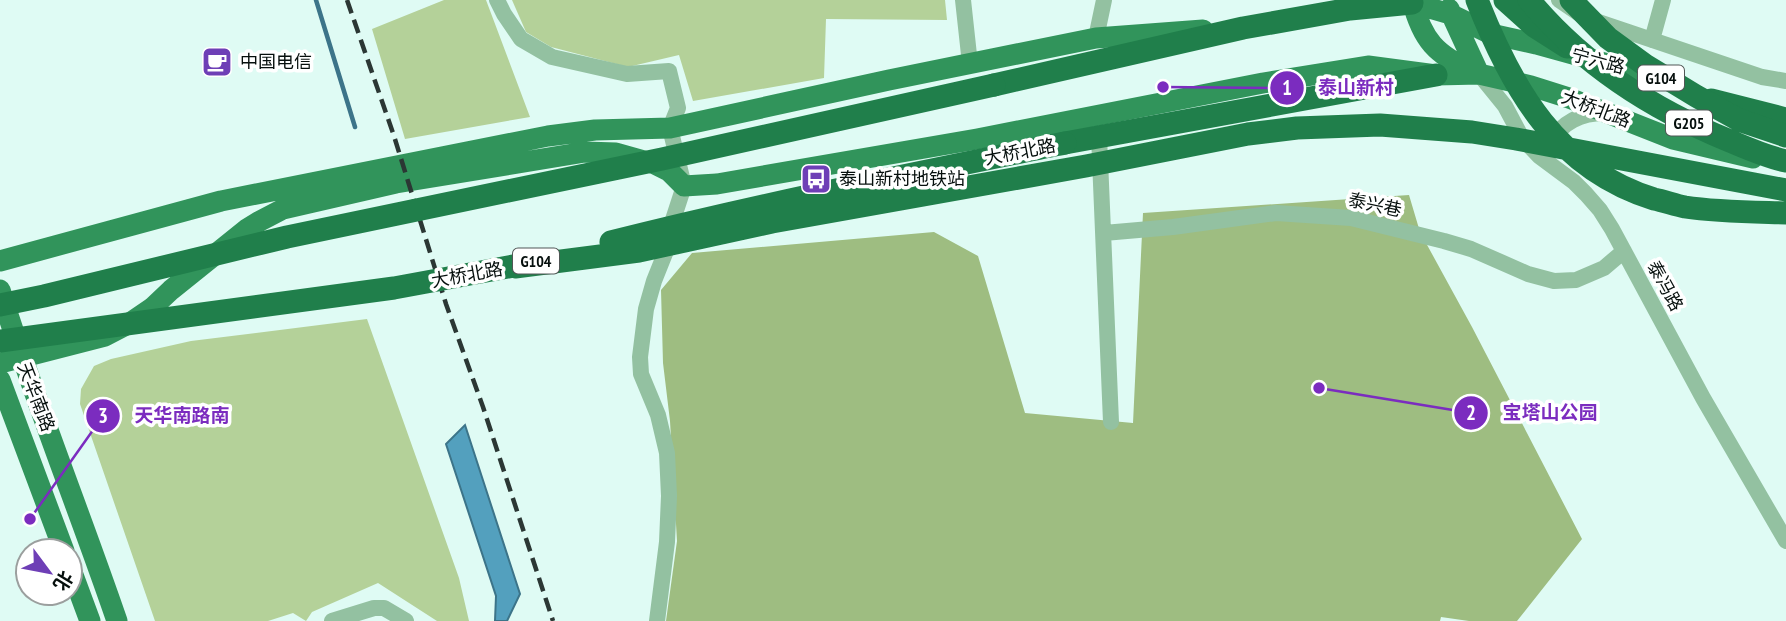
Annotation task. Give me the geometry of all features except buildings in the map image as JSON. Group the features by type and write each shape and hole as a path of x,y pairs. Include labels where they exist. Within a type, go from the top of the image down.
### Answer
{"highway":[{"path":"1477,0 1521,91 1544,125 1581,163 1620,186 1684,207 1786,213"},
{"path":"1505,0 1534,26 1581,57"},
{"name":"G205","path":"1529,0 1548,23 1600,68 1649,103 1705,131 1786,163"},
{"name":"G205","path":"1571,0 1608,38 1645,65 1739,120 1786,136"},
{"name":"G104","path":"0,305 287,237 662,159 1243,28 1412,1"},
{"name":"大桥北路","path":"0,341 342,295 515,267 708,218 868,183 1099,136 1436,75"},
{"path":"1696,96 1786,119"},
{"path":"515,267 639,251 772,222 1248,134 1339,125 1422,127 1505,137 1786,190"}],"main road":[{"path":"1412,1 1427,39 1448,59 1479,74"},
{"name":"宁六路","path":"1412,1 1448,7 1491,34 1786,111"},
{"path":"1448,7 1479,74"},
{"path":"0,261 221,201 548,136 595,130 670,128 1096,38 1243,28"},
{"path":"0,363 105,336 130,323 247,229 283,209 396,183 585,152 616,153 655,164 669,171 684,186 751,179 977,139 1263,83 1368,66 1436,75"},
{"name":"大桥北路","path":"1436,75 1479,74 1531,86 1673,139 1786,163"},
{"name":"天华南路","path":"0,290 21,358 117,621"},
{"name":"天华南路","path":"0,380 59,537"}],"street":[{"path":"497,0 503,14 521,39 552,57 627,74 669,71 678,108 670,128 684,186 646,309 640,356 641,374 658,415 667,453 667,542 657,621"},
{"path":"963,0 970,64"},
{"path":"1096,38 1104,0"},
{"path":"1559,0 1584,17 1762,77 1786,81"},
{"path":"1652,40 1663,0"},
{"name":"泰冯路","path":"1479,74 1505,106 1522,138 1539,156 1574,182 1600,210 1703,398 1786,541"},
{"path":"1555,168 1549,152 1556,133 1573,119 1592,113 1607,113"},
{"path":"1099,136 1111,422"},
{"name":"泰兴巷","path":"1104,233 1276,213 1351,218 1453,243 1528,274 1554,281 1576,280 1604,268 1624,251"},
{"path":"332,621 374,608 384,608 406,621"}],"green space":[{"path":"444,0 486,0 530,117 405,139 372,29"},
{"path":"512,0 945,0 947,20 826,19 824,78 693,101 679,55 628,67 551,47 526,32"},
{"path":"1409,195 1420,232 1582,539 1517,621 1469,621 1441,617 1440,621 666,621 677,541 670,421 663,363 661,290 692,253 934,232 978,256 1025,413 1133,423 1143,213"},
{"path":"367,319 459,578 469,621 437,621 378,583 312,612 306,621 293,613 268,621 155,621 80,404 81,389 94,366 111,359 191,341"}],"water":[{"path":"465,425 520,594 507,621 495,621 496,596 446,444"}],"waterway":[{"path":"316,0 355,127"}],"railway":[{"path":"347,0 553,621"}],"place":[{"name":"中国电信","path":"217,62"},
{"name":"泰山新村","path":"1163,87"},
{"name":"泰山新村地铁站","path":"816,179"},
{"name":"宝塔山公园","path":"1319,388"},
{"name":"天华南路南","path":"30,519"}]}
